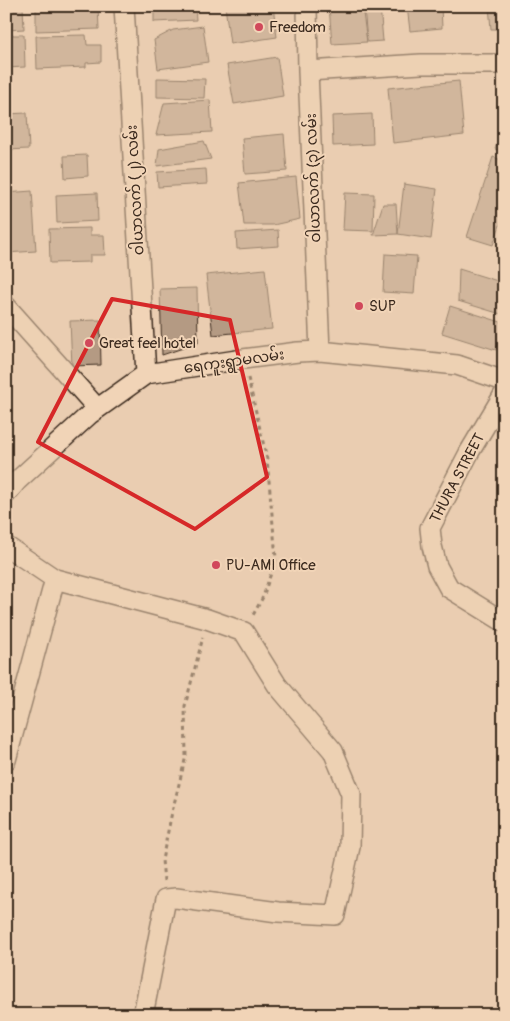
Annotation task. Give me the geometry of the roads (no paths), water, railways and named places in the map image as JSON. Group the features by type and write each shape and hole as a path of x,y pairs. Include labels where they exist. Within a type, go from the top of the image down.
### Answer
{"street":[{"name":"ဝါယာလက် (၂) လမ်း","path":"124,6 146,374"},
{"name":"ဝါယာလက် (၃) လမ်း","path":"307,6 320,351"},
{"path":"308,71 421,64 504,64"},
{"path":"6,306 96,408"},
{"name":"ရေကူးရွာမလမ်း","path":"6,494 17,481 96,408 146,374 243,358 320,351 457,365 504,381"},
{"name":"THURA STREET","path":"504,394 470,451 430,528 437,566 449,588 504,622"},
{"path":"6,546 55,579 207,619 244,632 277,686 333,751 351,794 350,848 335,915 278,912 176,898 166,899 143,1015"},
{"path":"6,760 55,579"}],"place":[{"name":"Freedom","path":"259,27"},
{"name":"SUP","path":"359,306"},
{"name":"Great feel hotel","path":"89,343"},
{"name":"PU-AMI Office","path":"216,565"}]}
